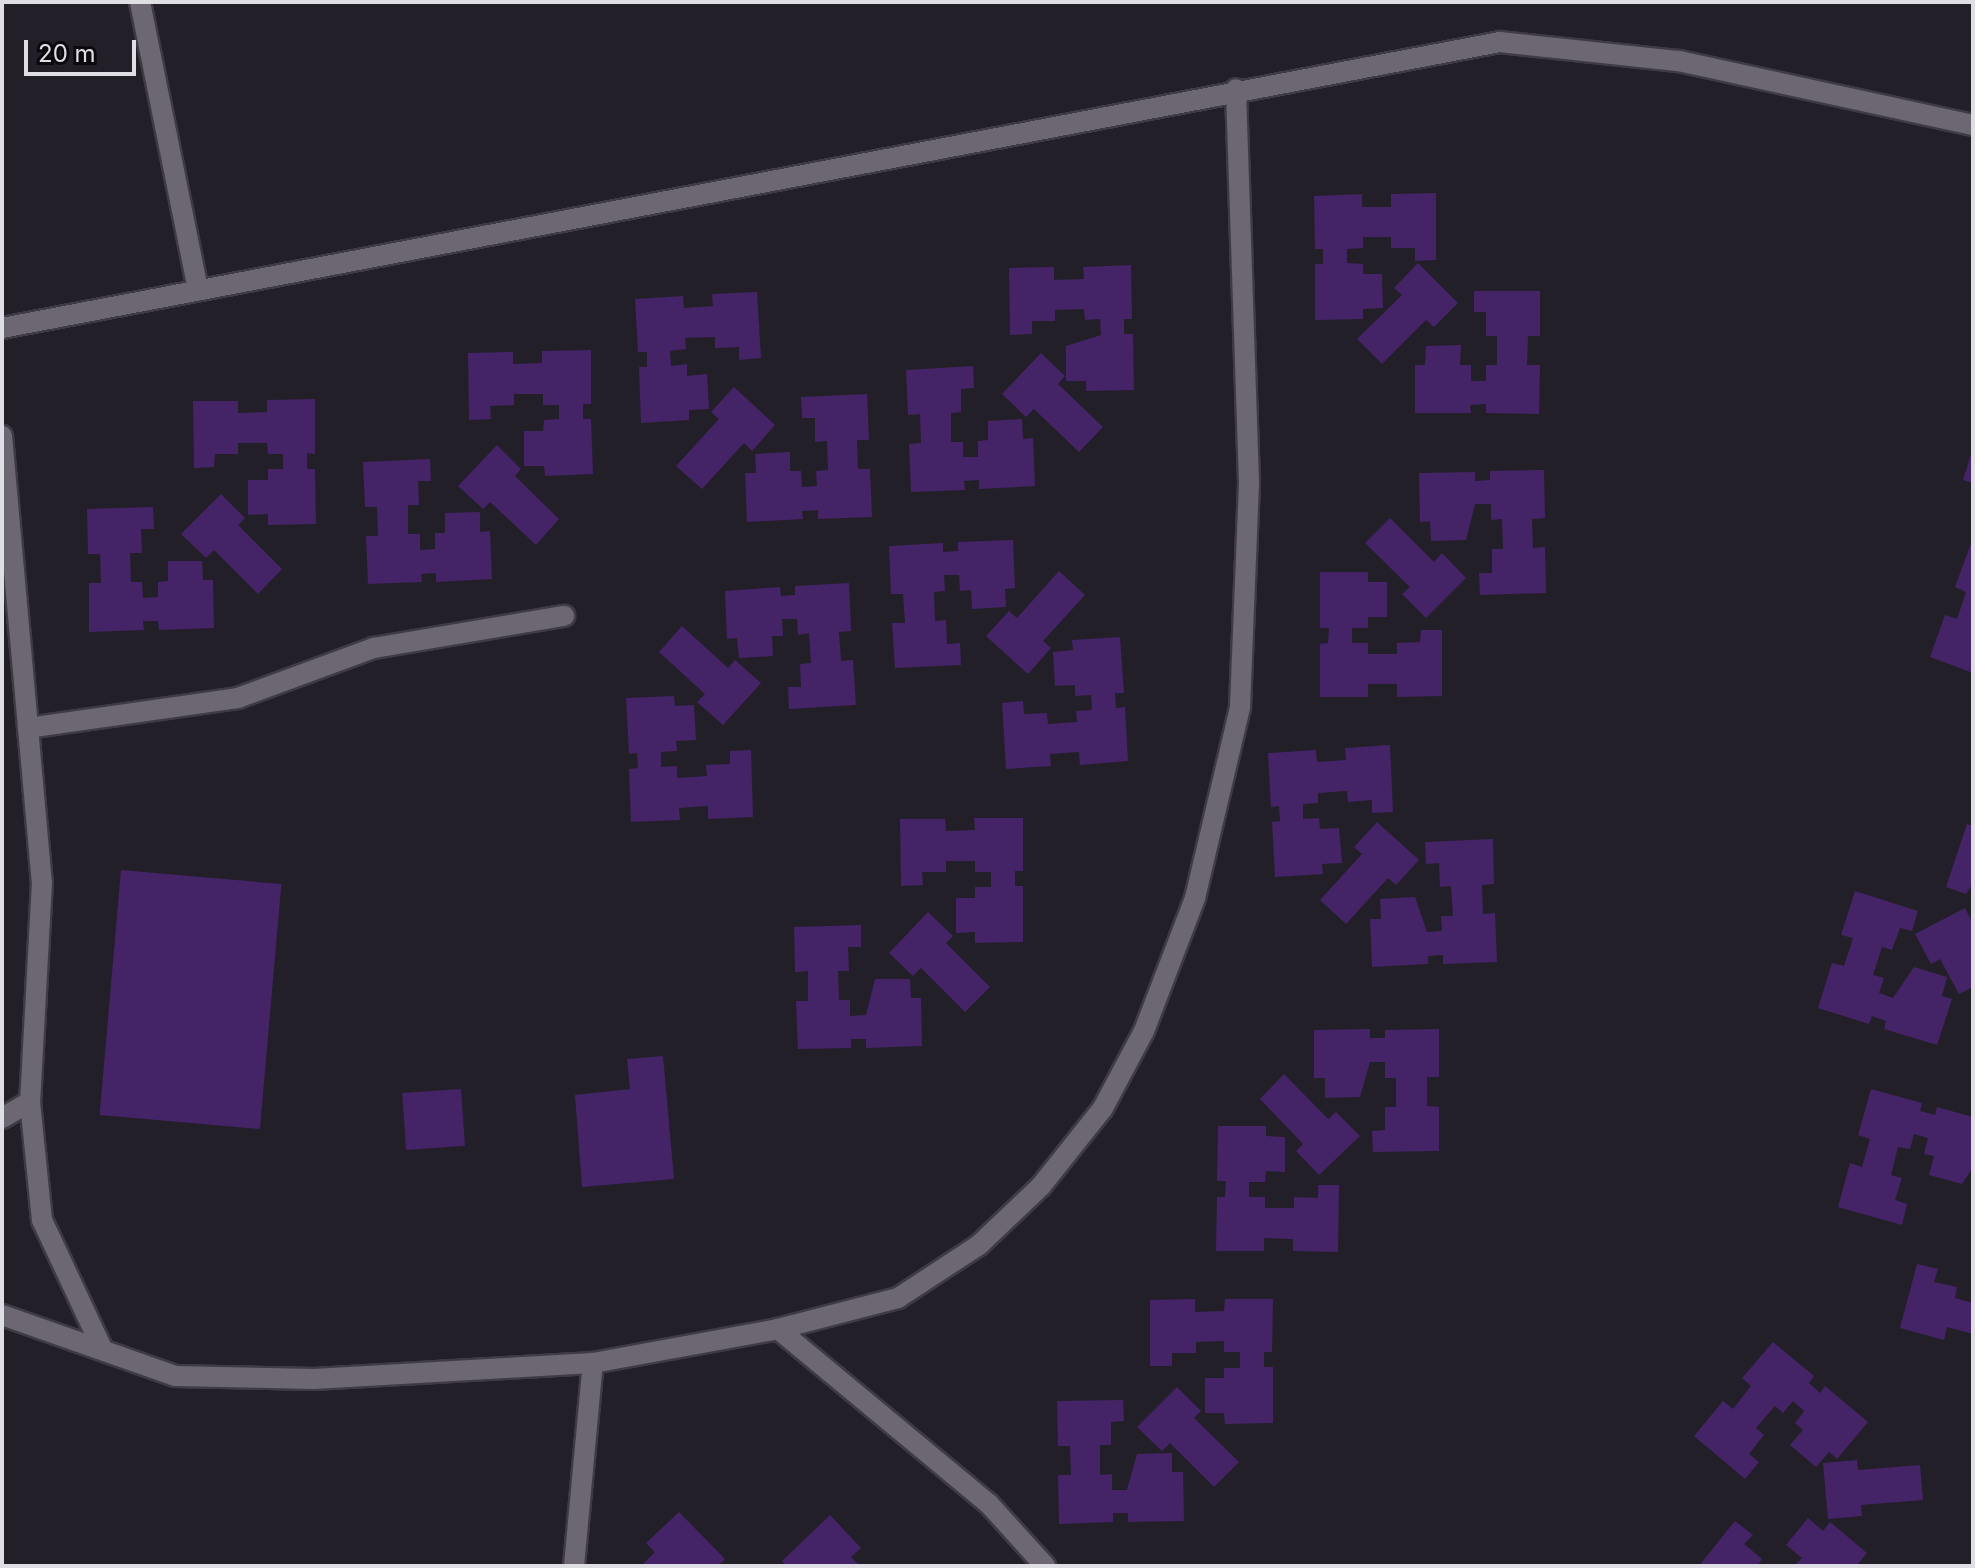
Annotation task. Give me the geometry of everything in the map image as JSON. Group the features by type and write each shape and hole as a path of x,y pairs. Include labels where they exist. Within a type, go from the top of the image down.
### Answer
{"street":[{"path":"140,2 198,290"},
{"path":"2,328 1236,89 1500,42 1570,44 1973,125"},
{"path":"2,1315 101,1346 175,1376 227,1378 593,1363 778,1329 898,1298 979,1245 1041,1186 1103,1108 1144,1031 1195,898 1240,707 1249,483 1236,89"},
{"path":"2,436 42,882 30,1102 42,1220 101,1346"},
{"path":"28,728 238,698 374,648 564,616"},
{"path":"2,1118 30,1102"},
{"path":"778,1329 989,1504 1045,1566"},
{"path":"574,1566 593,1363"}],"building":[{"path":"1436,193 1436,260 1415,261 1415,248 1391,248 1391,237 1363,237 1363,248 1347,249 1347,263 1363,264 1363,274 1382,274 1383,308 1363,309 1363,319 1315,320 1315,264 1323,264 1323,249 1315,249 1314,196 1362,194 1362,207 1391,207 1391,194"},
{"path":"1418,263 1458,303 1434,327 1426,320 1382,364 1357,339 1402,295 1394,288"},
{"path":"1131,265 1132,319 1124,319 1124,334 1133,334 1134,390 1086,391 1086,381 1066,381 1066,346 1101,335 1100,319 1085,320 1084,309 1055,310 1055,321 1032,321 1032,334 1010,335 1009,268 1054,267 1054,280 1084,279 1083,267"},
{"path":"1474,291 1540,291 1540,336 1528,336 1527,365 1540,365 1539,414 1486,413 1486,404 1470,405 1471,413 1415,413 1415,365 1425,365 1426,346 1461,345 1460,365 1471,365 1471,381 1486,381 1486,365 1497,365 1497,336 1486,336 1486,312 1474,312"},
{"path":"757,292 761,358 739,360 739,347 715,348 715,337 685,338 686,349 670,351 671,366 687,364 687,376 707,374 709,409 689,410 689,420 641,423 639,367 647,367 647,352 638,352 635,299 683,296 684,308 713,306 712,294"},
{"path":"591,350 591,404 583,404 583,419 591,419 593,474 545,476 544,466 524,466 524,431 543,431 544,420 559,419 559,405 543,405 543,394 514,394 514,405 490,406 491,419 469,420 468,353 513,352 513,364 542,363 542,351"},
{"path":"1041,353 1065,376 1058,384 1103,427 1079,452 1034,409 1026,417 1002,394"},
{"path":"973,366 974,388 961,389 961,412 951,413 951,442 963,442 963,457 978,457 978,441 988,440 988,421 1022,419 1023,439 1033,438 1035,486 979,489 979,480 964,481 965,490 911,492 909,444 921,443 920,414 908,415 906,370"},
{"path":"734,387 775,425 752,451 744,443 702,489 676,466 719,419 711,412"},
{"path":"867,394 869,440 857,440 858,469 870,469 872,517 818,519 818,510 802,511 803,519 747,522 745,473 756,473 755,454 790,452 790,471 801,471 802,487 817,486 816,471 828,470 827,441 815,442 815,418 802,418 801,397"},
{"path":"315,399 315,454 307,453 307,469 315,469 316,524 268,525 268,514 248,515 248,480 268,480 268,469 283,469 283,454 268,454 267,443 238,443 238,454 215,454 214,467 194,468 193,401 238,401 238,413 267,412 267,400"},
{"path":"497,445 521,469 515,476 559,519 536,545 490,502 483,509 458,486"},
{"path":"1973,451 1973,483 1963,480"},
{"path":"430,459 431,481 418,481 419,505 408,505 408,534 420,534 420,550 435,549 435,533 445,533 445,513 480,512 480,532 490,531 492,579 436,582 436,573 421,574 422,582 368,584 366,536 378,536 377,507 365,507 363,462"},
{"path":"1544,470 1545,518 1532,519 1533,548 1545,547 1546,593 1480,595 1479,573 1492,573 1492,549 1503,549 1502,519 1491,520 1491,504 1475,504 1466,540 1431,541 1430,521 1420,522 1419,473 1475,472 1475,481 1490,480 1490,471"},
{"path":"221,494 245,518 238,525 282,569 258,594 214,550 206,558 181,534"},
{"path":"153,507 154,529 141,529 142,553 130,553 131,582 142,582 143,598 158,597 158,582 168,581 168,561 202,561 203,580 213,580 214,628 159,630 158,621 143,621 144,630 89,632 89,583 101,583 100,554 88,554 87,509"},
{"path":"1390,518 1434,562 1442,553 1466,578 1426,618 1402,594 1410,587 1365,543"},
{"path":"1973,538 1973,673 1930,657 1945,615 1957,619 1966,592 1955,587"},
{"path":"1013,540 1015,588 1005,589 1006,607 972,609 971,590 960,591 959,575 944,575 945,591 934,592 935,621 946,620 947,644 960,643 961,665 895,668 892,623 905,623 903,594 891,594 889,546 943,543 943,552 958,551 958,542"},
{"path":"1059,571 1085,595 1043,641 1051,648 1028,674 986,636 1009,611 1017,618"},
{"path":"1320,572 1368,572 1368,582 1387,582 1387,617 1368,617 1368,628 1352,628 1352,643 1368,643 1368,654 1397,654 1397,643 1420,642 1421,630 1442,630 1442,696 1397,697 1397,684 1368,684 1368,697 1320,697 1320,644 1328,643 1329,628 1320,628"},
{"path":"849,583 851,631 839,632 841,661 853,660 856,705 789,709 788,687 801,687 800,664 811,663 809,633 798,635 797,619 782,619 783,636 772,636 773,656 739,658 737,638 727,639 725,591 780,587 781,596 795,595 795,586"},
{"path":"682,626 728,668 735,660 761,683 723,725 697,702 705,694 659,652"},
{"path":"1120,637 1124,693 1115,693 1116,708 1125,707 1128,761 1080,765 1079,752 1050,754 1051,766 1006,769 1002,703 1023,701 1024,714 1047,713 1048,724 1077,722 1076,711 1092,710 1091,695 1075,696 1075,685 1055,686 1053,652 1073,650 1072,640"},
{"path":"674,696 675,706 694,705 696,740 676,741 677,751 661,752 661,767 677,766 677,778 707,776 706,765 730,764 730,751 751,750 753,817 708,819 708,806 679,808 680,820 631,822 629,769 638,768 637,753 629,754 626,698"},
{"path":"1390,745 1393,812 1372,813 1372,800 1348,802 1347,791 1318,793 1318,803 1303,804 1303,819 1319,818 1320,829 1339,828 1342,863 1322,864 1323,874 1275,877 1272,822 1280,821 1279,806 1271,807 1268,753 1316,750 1317,762 1346,760 1345,748"},
{"path":"974,818 1023,818 1023,871 1015,871 1015,886 1023,886 1023,942 975,943 975,932 956,933 956,898 975,898 975,887 991,887 991,872 975,872 975,861 946,861 946,872 922,872 923,885 901,886 900,819 945,819 946,831 975,830"},
{"path":"1377,822 1419,860 1396,885 1388,878 1346,924 1320,900 1362,854 1354,847"},
{"path":"1967,824 1973,826 1973,883 1966,894 1946,887"},
{"path":"1493,839 1494,884 1482,885 1483,914 1495,913 1497,962 1443,964 1443,955 1428,956 1428,964 1372,967 1370,919 1381,919 1380,899 1415,897 1427,932 1442,931 1441,916 1453,916 1451,886 1440,887 1439,863 1426,864 1425,842"},
{"path":"121,870 281,884 260,1129 100,1115"},
{"path":"1855,891 1918,911 1912,931 1900,928 1892,950 1882,947 1873,975 1884,978 1879,993 1893,998 1914,967 1947,977 1942,996 1952,999 1937,1045 1884,1029 1886,1021 1872,1016 1869,1024 1818,1008 1832,963 1844,966 1853,938 1841,935"},
{"path":"1965,908 1973,924 1973,987 1959,994 1940,959 1931,964 1915,934"},
{"path":"928,912 953,936 946,943 990,987 965,1012 921,968 913,976 889,953"},
{"path":"861,925 861,947 848,947 849,971 838,971 839,1000 850,1000 850,1016 866,1015 875,979 910,979 911,998 921,998 922,1046 866,1048 866,1039 851,1039 851,1048 798,1049 796,1001 808,1001 808,971 795,972 794,927"},
{"path":"1370,1029 1370,1038 1385,1038 1385,1030 1439,1029 1439,1077 1427,1077 1427,1106 1439,1107 1439,1151 1373,1152 1372,1131 1385,1130 1385,1107 1396,1107 1396,1078 1385,1078 1385,1062 1370,1062 1360,1097 1325,1098 1325,1078 1314,1078 1314,1030"},
{"path":"663,1056 674,1179 582,1187 575,1095 630,1089 627,1059"},
{"path":"1284,1074 1328,1119 1336,1112 1360,1136 1319,1175 1296,1151 1303,1144 1260,1099"},
{"path":"461,1089 465,1146 406,1150 402,1093"},
{"path":"1871,1089 1922,1103 1920,1111 1935,1115 1937,1107 1973,1117 1973,1167 1962,1184 1929,1175 1934,1156 1924,1154 1928,1138 1914,1134 1910,1149 1898,1147 1891,1175 1902,1178 1895,1200 1907,1204 1902,1225 1838,1207 1850,1163 1862,1167 1870,1139 1858,1135"},
{"path":"1218,1126 1266,1126 1266,1136 1285,1137 1285,1172 1266,1171 1265,1182 1249,1182 1249,1197 1265,1197 1265,1208 1294,1208 1294,1197 1318,1198 1318,1185 1339,1185 1338,1252 1293,1251 1293,1239 1264,1238 1264,1251 1216,1251 1217,1197 1225,1197 1226,1181 1217,1181"},
{"path":"1917,1264 1938,1269 1934,1282 1957,1287 1955,1298 1973,1303 1973,1334 1947,1327 1944,1340 1900,1328"},
{"path":"1195,1299 1195,1312 1224,1311 1225,1299 1273,1299 1272,1352 1264,1352 1264,1367 1273,1367 1273,1423 1225,1424 1224,1413 1205,1413 1205,1378 1224,1378 1224,1368 1240,1368 1240,1352 1224,1352 1224,1341 1196,1342 1196,1353 1172,1353 1172,1366 1150,1366 1150,1300"},
{"path":"1773,1342 1814,1376 1809,1383 1820,1393 1825,1386 1868,1422 1837,1459 1829,1452 1816,1467 1790,1445 1803,1430 1795,1423 1804,1411 1793,1401 1783,1413 1775,1406 1756,1428 1764,1435 1749,1454 1759,1462 1745,1479 1694,1436 1723,1401 1733,1409 1751,1386 1742,1378"},
{"path":"1177,1387 1201,1411 1194,1418 1239,1462 1214,1487 1170,1443 1162,1451 1137,1427"},
{"path":"1123,1400 1124,1421 1111,1422 1111,1445 1100,1445 1100,1475 1112,1474 1112,1490 1127,1490 1137,1454 1172,1453 1172,1472 1183,1472 1184,1521 1128,1522 1128,1513 1113,1513 1113,1522 1059,1524 1058,1475 1071,1475 1070,1446 1058,1446 1057,1401"},
{"path":"1857,1460 1858,1470 1920,1465 1923,1500 1861,1505 1862,1516 1828,1519 1823,1463"},
{"path":"679,1512 725,1559 718,1566 641,1566 655,1552 646,1543"},
{"path":"830,1515 861,1548 851,1557 860,1566 786,1566 782,1561"},
{"path":"1808,1518 1823,1531 1830,1522 1867,1553 1856,1566 1794,1566 1802,1558 1786,1545"},
{"path":"1735,1521 1753,1535 1744,1544 1762,1559 1757,1566 1699,1566"}]}
